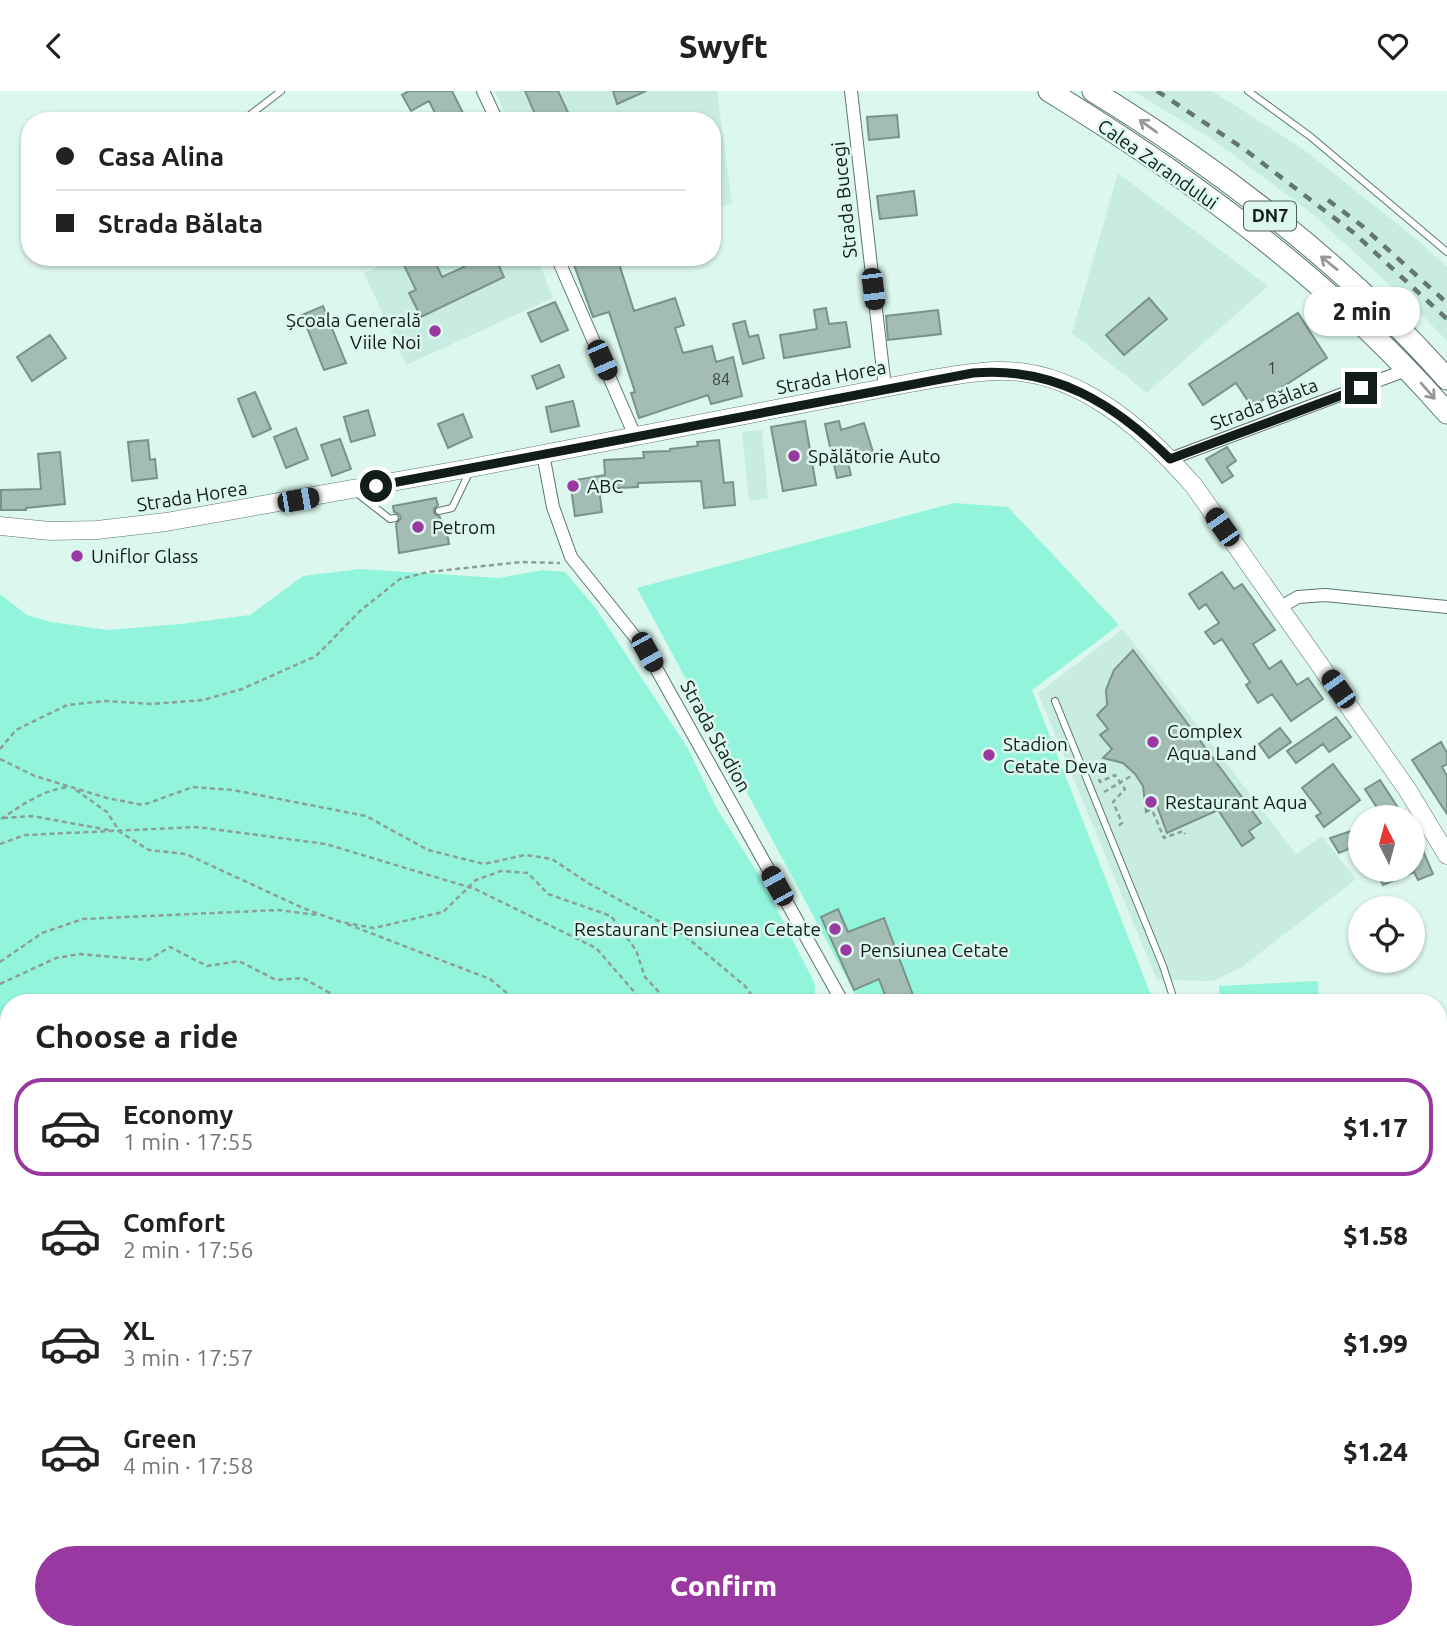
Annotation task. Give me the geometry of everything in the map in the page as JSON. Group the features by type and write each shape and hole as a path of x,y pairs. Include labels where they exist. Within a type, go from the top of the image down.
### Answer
{"main road":[{"name":"Calea Zarandului","path":"1049,91 1124,137 1321,287 1409,369 1447,413"},
{"name":"Calea Zarandului","path":"1093,91 1148,125 1242,193 1338,271 1439,358 1447,379"},
{"path":"1281,256 1296,237"},
{"name":"Strada Horea","path":"0,526 50,531 111,529 166,522 471,468 885,388 973,373 1023,373 1078,390 1103,404 1145,434 1194,486 1407,789 1447,856"}],"street":[{"path":"484,91 492,112"},
{"name":"Strada Bucegi","path":"851,91 885,388"},
{"path":"561,266 635,436"},
{"name":"Strada Bălata","path":"1170,459 1409,369"},
{"name":"Strada Stadion","path":"543,454 553,507 571,557 647,652 838,994"},
{"path":"1279,608 1298,597 1325,595 1447,607"}],"lane":[{"path":"254,112 281,91"},
{"path":"1248,91 1311,137 1447,252"},
{"path":"439,510 452,508 471,468"},
{"path":"352,490 390,519 395,519"},
{"path":"1055,701 1172,994"}],"path":[{"path":"583,573 565,563 522,562 428,572 400,579 360,611 316,656 243,689 203,700 152,704 105,701 67,705 16,730 0,750 2,759 35,776 107,798 143,805 193,787 233,790 366,815 428,850 484,864 524,855 552,859 588,883 684,935 745,986 751,994"},
{"path":"1078,758 1090,758 1100,782 1115,775 1125,789 1113,802 1122,823 1109,834"},
{"path":"1094,796 1131,776"},
{"path":"0,819 29,801 59,788 71,787 107,812 120,832"},
{"path":"1153,812 1164,838 1183,831 1185,834"},
{"path":"0,819 32,816 120,832 149,849 186,853 325,916 490,979 508,994"},
{"path":"0,844 25,835 197,828 326,844 469,887 596,948 636,994"},
{"path":"341,922 374,928 443,912 476,880 501,871 528,873 548,894 611,916 636,950 645,977 661,994"},
{"path":"0,962 42,933 83,919 279,910 325,916"},
{"path":"0,984 56,958 80,954 148,960 170,947 207,966 239,961 276,980 303,978 332,994"}],"shaded area":[{"path":"495,91 717,91 720,112 504,112"},
{"path":"1133,91 1212,91 1303,149 1447,267 1447,341 1314,215 1212,139"},
{"path":"721,121 732,203 721,206"},
{"path":"1118,173 1268,286 1147,393 1072,333"},
{"name":"Școala Generală Viile Noi","path":"379,266 541,266 553,298 406,365 364,273"},
{"path":"762,430 768,498 749,501 742,432"},
{"path":"1123,629 1296,854 1322,836 1348,869 1348,882 1352,882 1242,967 1213,981 1157,980 1038,693"}],"green space":[{"path":"954,503 1008,507 1119,625 1032,690 1150,994 855,994 637,588"},
{"path":"360,569 499,578 543,570 565,572 595,607 689,750 716,807 762,880 815,984 814,994 0,994 0,594 27,615 51,622 108,630 250,615 303,576"},
{"path":"1318,981 1319,994 1219,994 1219,986"}],"building":[{"path":"409,91 452,91 462,112 434,112 429,101 411,111 402,95"},
{"path":"525,91 558,91 568,112 534,112"},
{"path":"613,91 646,91 617,104"},
{"path":"897,115 899,137 869,140 867,117"},
{"path":"914,191 917,215 880,219 877,196"},
{"path":"404,266 437,266 442,277 464,266 499,266 504,277 421,317 409,293 416,290"},
{"path":"574,266 620,266 634,311 675,298 684,325 675,328 683,353 712,346 716,362 733,357 742,396 711,404 708,395 639,418 631,393 635,392 609,312 593,317"},
{"path":"1149,298 1167,319 1124,355 1106,335"},
{"path":"555,302 568,330 541,342 528,313"},
{"path":"323,306 346,363 324,370 302,315"},
{"path":"826,308 829,324 846,322 850,347 784,358 780,335 817,329 814,310"},
{"path":"938,310 941,334 888,340 886,316"},
{"path":"1298,313 1327,358 1252,407 1236,383 1203,405 1189,384"},
{"path":"745,321 749,337 758,335 764,358 743,364 733,324"},
{"path":"50,335 66,358 32,381 17,357"},
{"path":"559,365 564,377 537,389 532,376"},
{"path":"255,392 271,429 253,437 238,399"},
{"path":"573,401 579,426 551,432 546,407"},
{"path":"368,410 375,435 351,442 344,417"},
{"path":"463,414 472,437 448,448 438,424"},
{"name":"Spălătorie Auto","path":"805,421 816,485 783,491 771,427"},
{"path":"839,421 841,430 864,423 874,455 848,463 851,475 837,478 825,424"},
{"path":"296,428 308,459 286,468 274,437"},
{"path":"340,439 351,469 332,476 321,445"},
{"path":"148,440 150,460 155,459 157,478 132,481 128,442"},
{"path":"719,440 724,483 733,482 735,505 704,508 701,481 638,483 638,487 599,489 602,512 575,516 570,481 605,475 604,460 644,458 643,452 670,451 698,446 697,442"},
{"path":"1227,447 1236,461 1227,467 1233,476 1222,483 1206,459"},
{"path":"60,452 65,504 26,510 1,510 1,490 41,489 38,454"},
{"path":"436,498 438,505 434,513 440,517 442,528 446,527 449,544 399,553 396,524 401,518 394,512 393,506"},
{"path":"1222,572 1234,589 1242,584 1275,630 1253,644 1269,669 1281,661 1297,685 1308,678 1323,699 1291,721 1272,694 1258,703 1246,685 1250,682 1222,639 1214,644 1205,632 1219,623 1206,604 1199,609 1189,594"},
{"name":"Complex Aqua Land","path":"1133,650 1261,823 1249,831 1254,838 1242,846 1218,810 1167,833 1157,806 1146,812 1143,786 1135,774 1123,763 1103,758 1112,749 1100,735 1108,729 1097,715 1107,705 1106,690 1114,670"},
{"path":"1336,717 1351,737 1329,752 1323,744 1296,763 1287,751"},
{"path":"1280,728 1291,742 1269,758 1259,744"},
{"path":"1441,742 1447,753 1447,764 1442,767 1447,776 1447,814 1412,760"},
{"path":"1333,764 1360,800 1348,805 1348,809 1324,827 1316,816 1321,813 1302,788"},
{"path":"1380,780 1396,805 1375,805 1365,789"},
{"path":"1348,832 1348,849 1339,853 1330,838"},
{"path":"1425,855 1433,874 1425,877"},
{"path":"838,909 848,932 884,918 913,994 885,994 879,979 854,990 821,917"}],"railway":[{"path":"1157,91 1244,149 1354,233 1447,319"},
{"path":"1328,200 1361,225 1447,303"}],"place":[{"name":"Școala Generală Viile Noi","path":"435,331"},
{"name":"Spălătorie Auto","path":"794,456"},
{"name":"ABC","path":"573,486"},
{"name":"Petrom","path":"418,527"},
{"name":"Uniflor Glass","path":"77,556"},
{"name":"Complex Aqua Land","path":"1153,742"},
{"name":"Stadion Cetate Deva","path":"989,755"},
{"name":"Restaurant Aqua","path":"1151,802"},
{"name":"Restaurant Pensiunea Cetate","path":"835,929"},
{"name":"Pensiunea Cetate","path":"846,950"}],"route":[{"path":"376,486 973,373 1023,373 1078,390 1124,418 1170,459 1361,388"}]}
